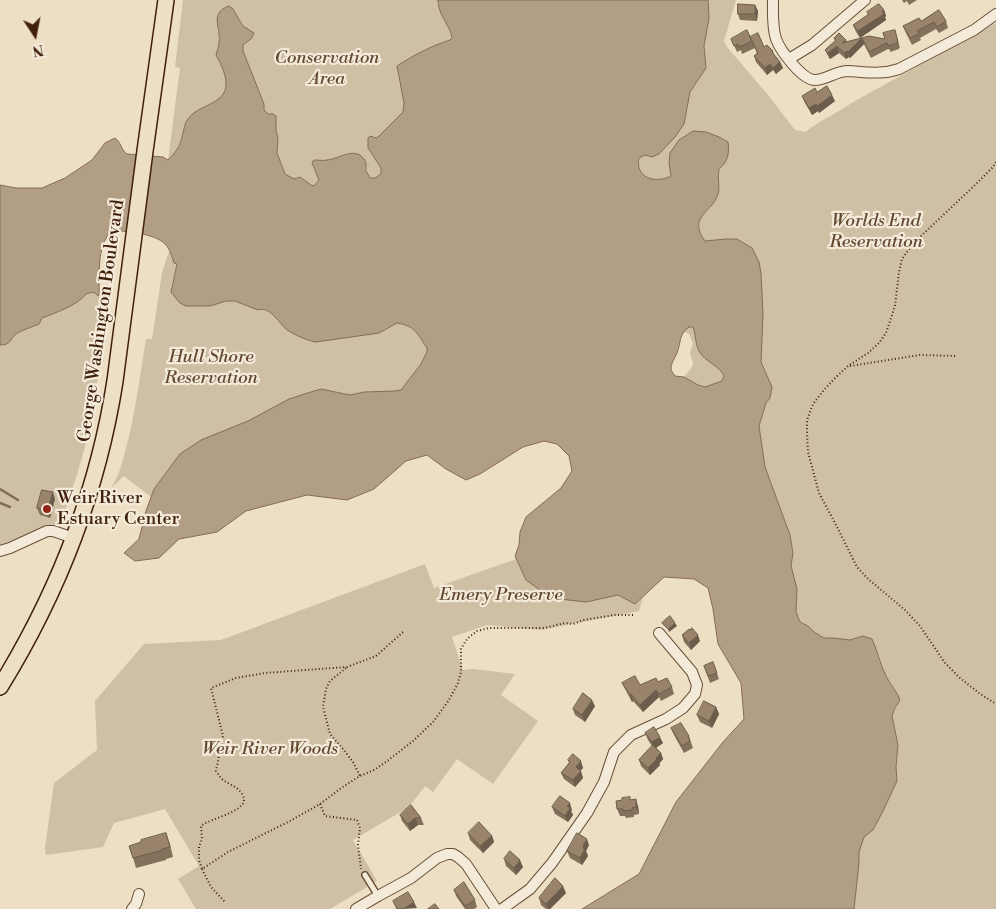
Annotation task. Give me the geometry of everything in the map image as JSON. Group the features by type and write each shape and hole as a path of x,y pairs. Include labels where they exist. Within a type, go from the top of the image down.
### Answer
{"main road":[{"name":"George Washington Boulevard","path":"0,687 24,647 47,602 74,538 95,475 109,417 125,312 166,0"}],"street":[{"path":"773,0 773,18 779,46 799,71 812,80 844,72 878,73 894,71 974,30 996,14"},
{"path":"789,59 812,45 865,0"},
{"path":"0,551 47,531 54,531 74,538"},
{"path":"502,909 530,890 566,843 604,782 614,752 631,735 666,719 683,708 695,694 697,685 692,672 659,633"},
{"path":"356,909 411,878 437,858 453,854 466,864 496,909"},
{"path":"132,909 136,904 138,894"}],"lane":[{"path":"365,875 378,896"}],"path":[{"path":"996,162 910,248 902,260 895,306 886,333 879,343 848,366 823,391 813,404 807,420 808,452 819,493 857,567 920,626 960,678 996,704"},
{"path":"848,366 920,355 956,356"},
{"path":"202,869 228,852 320,804 344,786 386,762 413,741 432,722 458,683 461,672 461,649 472,634 489,628 544,628 614,615 633,615"},
{"path":"224,902 211,887 199,860 199,847 202,839 201,826 205,822 238,809 244,799 240,791 221,778 216,771 223,736 211,688 236,678 265,673 347,667 376,656 403,632"},
{"path":"347,667 330,681 322,707 330,734 344,749 360,776"},
{"path":"320,804 325,816 357,820 360,828 358,845 361,870 365,875"}],"green space":[{"name":"Conservation Area","path":"183,0 438,0 440,11 451,31 452,38 433,46 397,68 404,103 403,112 368,148 381,168 381,173 375,178 370,178 366,171 367,165 348,153 326,161 315,160 312,164 319,180 314,186 300,177 294,179 285,174 277,153 276,116 268,114 264,110 264,104 243,51 243,45 252,39 233,9 217,27 219,41 216,55 222,66 226,84 225,90 217,100 194,113 189,119 179,143 168,160 180,68 175,67"},
{"name":"Worlds End Reservation","path":"708,0 736,0 724,41 727,47 795,130 805,132 855,101 996,23 996,909 854,909 859,852 864,836 873,830 897,781 898,745 892,716 900,700 886,676 877,649 863,636 850,640 824,639 800,622 796,612 797,599 791,566 793,553 790,535 765,467 759,426 766,403 770,398 772,387 761,362 762,347 726,239 705,241 700,233 700,221 718,195 719,174 726,161 706,132 693,131 679,140 669,163 671,177 653,180 640,171 639,165 639,158 645,155 652,157 684,124 690,92 706,68 704,46"},
{"name":"Hull Shore Reservation","path":"169,251 174,262 177,264 171,288 210,306 226,301 235,301 258,310 266,310 287,330 379,333 397,323 408,326 415,331 427,348 427,352 421,364 401,390 364,392 350,395 321,389 289,399 248,421 154,489 151,497 124,476 111,488 120,469 129,435 146,339 152,339 162,273"},
{"path":"93,292 99,296 101,309 100,324 108,323 85,447 59,528 52,527 37,530 0,546 0,345 8,343 18,333 39,324 42,318 56,313 86,294"},
{"path":"689,327 693,327 696,344 703,356 722,371 724,376 722,381 705,387 684,377 693,363 690,353 693,343 689,334 686,332 682,334"},
{"name":"Weir River Woods","path":"516,559 526,580 586,602 618,595 635,604 643,597 639,611 541,630 487,625 452,637 463,670 473,669 515,674 501,695 538,721 493,784 457,759 433,792 425,786 409,807 353,840 377,881 330,909 196,909 178,879 199,866 165,809 114,823 103,847 46,855 45,848 54,783 97,750 95,701 144,644 221,640 425,564 434,588"}],"shaded area":[{"path":"438,0 708,0 709,18 704,46 706,68 690,92 684,124 659,154 652,157 645,155 639,158 639,165 643,175 648,178 659,179 671,176 670,153 679,140 693,131 706,132 728,142 727,159 719,170 718,194 714,203 699,221 699,227 705,241 737,239 752,248 759,262 763,314 761,362 772,387 770,398 766,403 759,426 765,467 790,535 793,553 791,566 797,589 796,612 800,622 824,638 850,640 863,636 872,639 886,676 900,700 892,716 898,745 897,781 873,830 864,837 859,852 854,909 582,909 639,874 676,802 723,742 744,719 741,683 718,644 708,588 694,579 664,577 635,604 618,595 586,602 551,598 526,580 515,556 519,545 520,532 526,517 561,488 572,471 569,456 557,444 544,441 523,447 480,474 466,480 446,469 427,455 406,461 374,489 347,500 307,495 246,511 217,532 179,539 159,558 135,561 124,553 139,539 154,489 180,454 201,440 248,421 289,399 321,389 350,395 364,392 401,390 421,364 427,352 427,348 418,335 408,326 397,323 379,333 316,342 289,331 270,312 262,309 258,310 235,301 226,301 210,306 186,306 180,303 171,292 177,264 174,263 170,251 165,244 147,235 111,231 106,238 101,253 99,296 93,292 86,294 72,305 42,318 39,324 16,334 8,343 0,345 0,185 16,188 42,188 65,178 92,160 105,143 115,138 127,154 163,157 168,160 179,146 188,119 198,110 217,100 225,90 226,78 216,55 219,42 217,21 219,13 223,9 229,6 233,9 243,26 254,33 251,39 243,45 243,51 264,104 264,110 268,114 276,116 277,153 285,174 294,179 300,177 314,186 319,180 312,163 313,161 332,159 351,153 360,155 364,159 366,171 370,178 375,178 381,174 381,168 368,148 368,138 370,136 378,137 403,112 404,103 397,66 423,51 452,38 441,14","holes":["693,327 699,351 722,373 724,376 722,381 705,387 684,377 675,376 672,372 672,365 682,335 686,329"]}],"building":[{"path":"738,4 755,5 755,14 738,14"},
{"path":"879,4 884,10 882,11 884,14 858,31 853,25"},
{"path":"939,10 946,21 937,27 934,22 917,31 919,34 910,38 903,26 919,18 921,21"},
{"path":"747,30 752,41 740,47 738,44 734,46 731,39"},
{"path":"895,30 897,43 888,46 886,43 869,52 862,38 848,52 844,53 837,46 828,53 825,50 836,40 834,38 839,33 846,40 842,43 869,36 885,39 883,33"},
{"path":"758,33 764,47 767,45 780,62 773,68 770,64 765,68 754,56 758,53 750,37"},
{"path":"827,86 832,95 817,106 816,104 809,108 802,96 815,88 817,92"},
{"path":"42,490 53,492 47,511 37,508"},
{"path":"670,616 675,623 668,629 662,623"},
{"path":"692,628 698,635 689,643 682,635"},
{"path":"713,662 717,673 708,676 704,666"},
{"path":"635,676 640,685 656,678 658,682 667,678 672,687 659,694 656,690 640,705 622,683"},
{"path":"583,693 592,700 582,715 573,709"},
{"path":"704,701 716,707 709,721 697,715"},
{"path":"681,723 690,741 682,746 671,728"},
{"path":"654,727 660,737 652,742 645,733"},
{"path":"653,745 661,753 648,768 639,760"},
{"path":"573,754 581,761 576,767 581,771 573,780 561,773 570,762 568,760"},
{"path":"560,796 570,803 567,806 570,808 565,816 552,807"},
{"path":"630,797 630,800 636,799 636,807 632,808 632,810 623,811 623,809 617,809 616,801"},
{"path":"411,805 421,818 415,818 408,824 400,815"},
{"path":"479,822 492,836 480,846 468,833"},
{"path":"166,833 170,847 133,858 129,846 141,842 141,840"},
{"path":"577,833 587,839 583,845 585,849 580,858 567,851"},
{"path":"510,851 520,860 514,868 504,859"},
{"path":"555,878 563,886 546,904 539,898"},
{"path":"464,882 475,900 465,906 454,890"},
{"path":"408,892 414,902 403,909 397,909 393,901"},
{"path":"435,904 439,909 428,909"}],"waterway":[{"path":"0,489 18,500"},
{"path":"0,503 10,507"}],"place":[{"name":"Weir River Estuary Center","path":"47,509"}],"park label":[{"name":"Emery Preserve","path":"501,596"}]}
